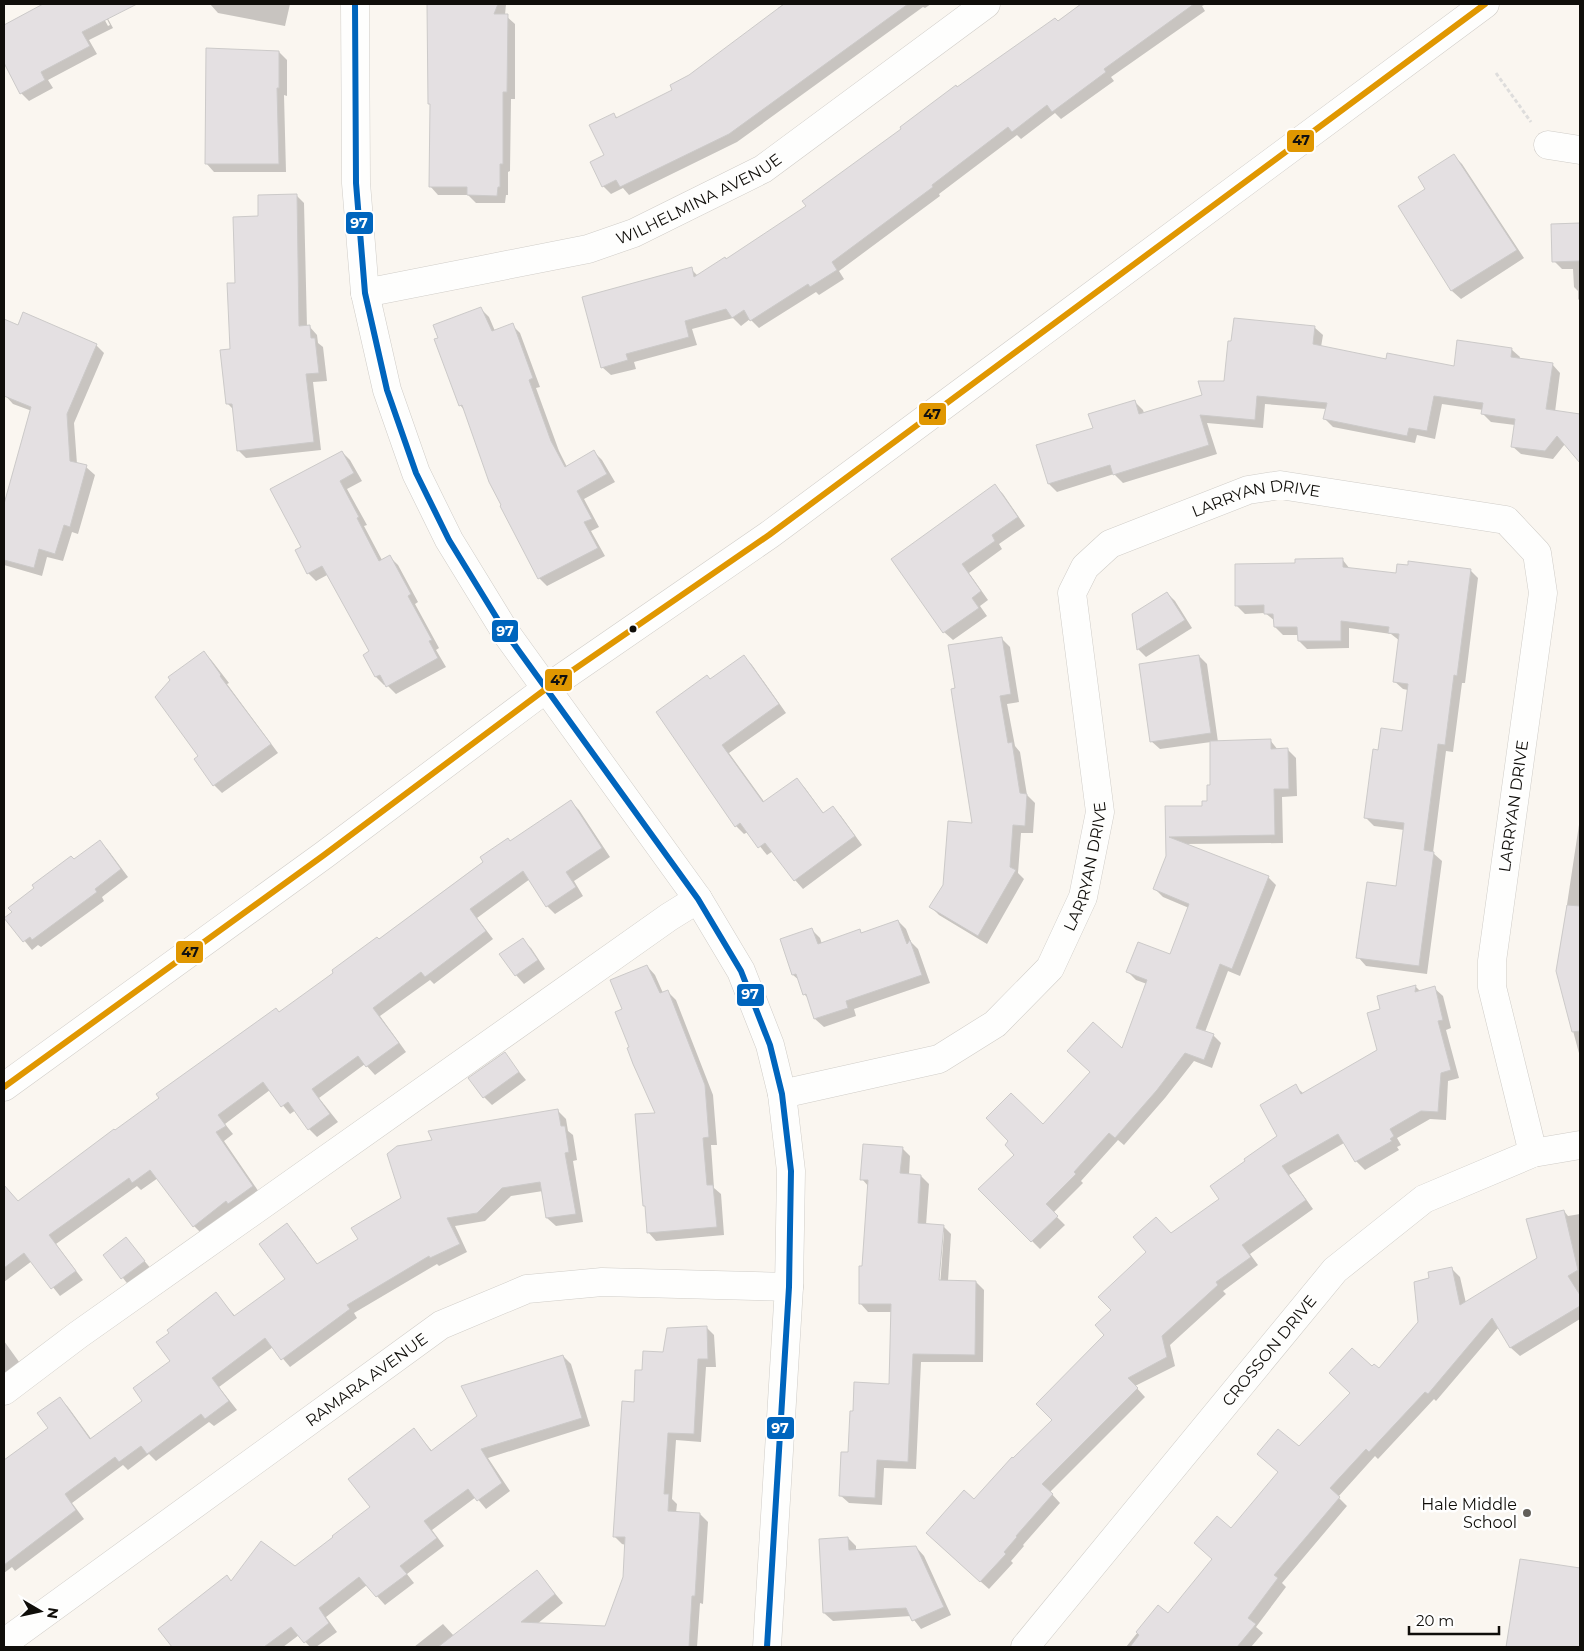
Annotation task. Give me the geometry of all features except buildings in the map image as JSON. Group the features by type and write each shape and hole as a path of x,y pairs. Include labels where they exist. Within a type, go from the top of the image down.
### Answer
{"street":[{"path":"356,4 356,183 365,293 388,390 416,473 448,540 506,633 698,899 741,971 770,1045 782,1094 791,1171 789,1286 767,1647"},
{"name":"WILHELMINA AVENUE","path":"365,293 588,249 634,233 763,169 986,4"},
{"path":"4,1087 324,855 547,688 769,534 1485,4"},
{"path":"1548,145 1580,150"},
{"name":"LARRYAN DRIVE","path":"782,1094 939,1059 994,1024 1050,968 1083,897 1100,812 1072,593 1085,567 1110,544 1248,490 1280,485 1506,520 1537,553 1543,593 1492,961 1492,987 1533,1153"},
{"path":"4,1391 86,1330 628,946 698,899"},
{"name":"CROSSON DRIVE","path":"1025,1647 1335,1270 1424,1198 1533,1153 1580,1145"},
{"name":"RAMARA AVENUE","path":"4,1643 441,1325 527,1289 602,1282 789,1286"}],"path":[{"path":"1496,73 1515,100"}],"transit line":[{"name":"97","path":"355,4 356,183 365,293 387,390 416,473 449,540 506,633 698,899 741,971 770,1045 782,1094 791,1171 789,1287 767,1647"},
{"name":"47","path":"4,1087 324,855 547,688 769,535 1485,4"}],"place":[{"name":"Hale Middle School","path":"1527,1513"}]}
